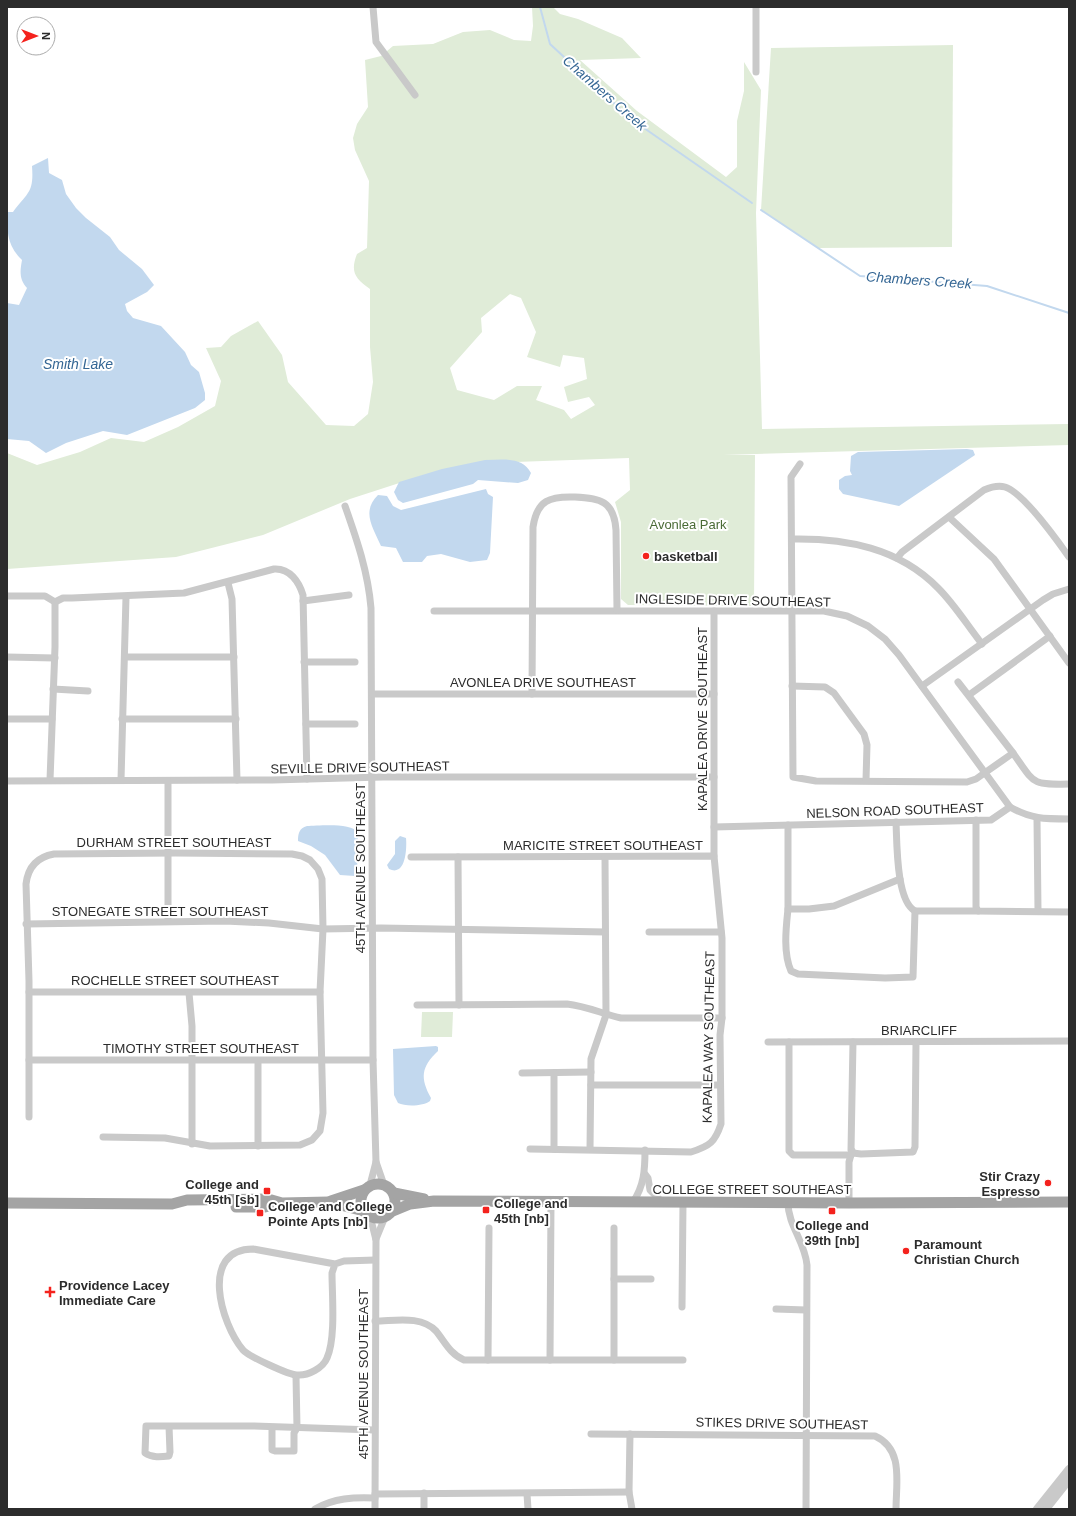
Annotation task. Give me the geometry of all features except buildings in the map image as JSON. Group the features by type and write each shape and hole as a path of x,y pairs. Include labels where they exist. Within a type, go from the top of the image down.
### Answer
{"main road":[{"path":"7,1203 172,1204 195,1200 268,1199 282,1202 329,1202 376,1218 389,1214 395,1202 394,1193 384,1185 378,1184 329,1202"},
{"path":"367,1188 361,1202 367,1214"},
{"name":"COLLEGE STREET SOUTHEAST","path":"394,1193 434,1201"},
{"name":"COLLEGE STREET SOUTHEAST","path":"389,1214 410,1204 434,1201 683,1203 1069,1202"}],"street":[{"path":"373,7 376,42 415,95"},
{"path":"756,7 756,72"},
{"path":"800,464 791,477 793,777 816,781 866,780 966,782 976,779 1013,753"},
{"path":"897,558 902,552 950,518 984,490 996,486 1006,487 1013,491 1029,507 1069,557"},
{"path":"532,694 535,517 537,511 545,502 552,498 563,496 600,499 614,514 616,530 616,610"},
{"name":"45TH AVENUE SOUTHEAST","path":"345,506 358,542 369,582 371,608 373,1060 376,1162 384,1185"},
{"path":"950,518 994,559 1033,611 1069,663"},
{"path":"792,539 825,539 848,542 866,546 897,558 921,573 937,587 955,607 982,644"},
{"path":"55,602 63,598 126,597 184,593 228,583 274,569 282,570 290,574 301,589 303,600 307,779"},
{"path":"228,583 232,599 237,780"},
{"path":"922,686 982,644 1033,611 1054,594 1069,589"},
{"path":"303,600 349,595"},
{"path":"7,596 45,596 55,602"},
{"path":"121,780 126,597"},
{"path":"50,780 55,658 55,602"},
{"name":"INGLESIDE DRIVE SOUTHEAST","path":"434,611 791,611 832,613 847,616 868,626 890,645 922,686 1010,807"},
{"name":"KAPALEA DRIVE SOUTHEAST","path":"714,611 714,856"},
{"path":"969,695 1050,636"},
{"path":"7,657 55,658"},
{"path":"125,657 234,657"},
{"path":"304,662 355,662"},
{"path":"958,682 1013,753 1031,779 1042,785 1069,784"},
{"path":"792,686 825,687 834,693 864,734 867,745 866,780"},
{"path":"53,689 88,691"},
{"name":"AVONLEA DRIVE SOUTHEAST","path":"372,694 714,694"},
{"path":"7,719 52,719"},
{"path":"122,719 236,719"},
{"path":"306,724 355,724"},
{"name":"SEVILLE DRIVE SOUTHEAST","path":"7,781 714,777"},
{"path":"168,780 168,921"},
{"path":"1010,807 1025,816 1037,819 1069,819"},
{"name":"NELSON ROAD SOUTHEAST","path":"714,827 991,820 1010,807"},
{"path":"1037,819 1038,911"},
{"path":"976,820 976,907 978,911"},
{"path":"896,822 902,892 907,903 915,911 1069,912"},
{"path":"788,825 787,950 788,964 791,971 798,974 885,978 913,977 915,911"},
{"name":"DURHAM STREET SOUTHEAST","path":"26,924 26,884 30,869 38,859 54,854 168,853 299,855 310,860 318,869 322,879 323,929"},
{"name":"MARICITE STREET SOUTHEAST","path":"411,858 714,856 722,935"},
{"path":"458,857 459,1005"},
{"path":"590,1149 591,1059 606,1015 605,857"},
{"path":"788,909 809,909 834,906 900,879"},
{"name":"STONEGATE STREET SOUTHEAST","path":"26,924 168,921 269,923 323,929 373,928 605,932"},
{"path":"26,924 29,992 29,1116"},
{"path":"103,1137 164,1138 192,1144 258,1146 300,1145 307,1143 316,1135 323,1120 323,1061 320,992 323,929"},
{"path":"649,932 722,935"},
{"name":"KAPALEA WAY SOUTHEAST","path":"645,1150 691,1152 707,1147 717,1136 721,1124 720,1035 722,1018 722,935"},
{"name":"ROCHELLE STREET SOUTHEAST","path":"29,992 320,992"},
{"path":"189,993 192,1026 192,1144"},
{"path":"417,1005 567,1004 583,1006 606,1015 621,1018 722,1018"},
{"name":"BRIARCLIFF","path":"768,1042 1069,1042"},
{"path":"789,1042 788,1151 793,1154 861,1154 913,1152 915,1147 916,1042"},
{"path":"849,1203 853,1042"},
{"name":"TIMOTHY STREET SOUTHEAST","path":"29,1060 373,1060"},
{"path":"258,1061 258,1146"},
{"path":"522,1073 591,1072"},
{"path":"554,1073 554,1149"},
{"path":"591,1085 720,1085"},
{"path":"530,1149 645,1150 645,1174 642,1178 641,1190 633,1202"},
{"name":"45TH AVENUE SOUTHEAST","path":"367,1188 376,1162"},
{"path":"645,1174 648,1178 650,1190 662,1202"},
{"path":"550,1360 551,1202"},
{"path":"682,1307 683,1203"},
{"path":"788,1203 790,1220 806,1254 806,1509"},
{"name":"45TH AVENUE SOUTHEAST","path":"367,1214 376,1240 374,1430 375,1509"},
{"name":"45TH AVENUE SOUTHEAST","path":"376,1240 389,1214"},
{"path":"488,1360 489,1228"},
{"path":"614,1228 614,1360"},
{"path":"335,1264 332,1273 331,1337 328,1358 316,1369 306,1375 296,1376 256,1359 244,1352 226,1324 219,1288 223,1264 232,1254 243,1249 253,1249 335,1264 344,1261 375,1260"},
{"path":"614,1279 651,1279"},
{"path":"776,1310 806,1310"},
{"path":"375,1321 422,1322 435,1330 458,1358 464,1360 683,1360"},
{"path":"272,1428 271,1447 275,1451 294,1450 294,1433 297,1428 296,1376"},
{"path":"170,1426 169,1456 152,1457 147,1455 145,1453 146,1426 170,1426 272,1428 297,1428 374,1430"},
{"name":"STIKES DRIVE SOUTHEAST","path":"591,1434 875,1436 884,1440 890,1446 896,1460 896,1509"},
{"path":"630,1434 629,1492 632,1509"},
{"path":"1037,1509 1069,1469"},
{"path":"1046,1509 1069,1480"},
{"path":"316,1509 332,1501 344,1499 424,1493 527,1494 629,1492"},
{"path":"424,1493 424,1509"},
{"path":"527,1494 528,1509"}],"green space":[{"name":"Avonlea Park","path":"532,7 553,7 560,14 578,19 622,38 641,58 580,60 637,111 726,177 737,167 737,121 744,91 744,62 761,90 756,213 762,429 1069,424 1069,445 723,455 755,455 754,606 628,605 621,599 621,522 615,502 630,490 629,458 487,463 424,475 350,499 263,535 176,557 7,569 7,453 37,465 80,452 111,438 144,442 178,427 215,406 221,381 206,348 221,347 231,336 258,321 282,355 288,382 326,425 354,426 368,414 373,382 370,347 370,289 357,278 354,270 357,254 367,248 369,181 355,150 353,138 357,124 368,107 365,60 381,56 393,46 433,44 463,32 490,30 514,40 531,41 533,26","holes":["510,294 521,298 536,332 527,357 560,367 563,355 584,358 587,379 564,387 568,402 589,397 595,405 571,419 564,410 536,400 542,386 517,386 494,400 457,390 450,368 482,332 481,318"]},
{"path":"953,45 952,247 818,248 761,210 771,48"},
{"path":"422,1012 453,1012 452,1037 421,1037"}],"water":[{"name":"Smith Lake","path":"48,158 49,173 62,180 66,194 76,208 110,237 119,250 142,269 154,285 147,292 125,304 127,311 133,318 161,326 185,352 191,365 199,372 205,393 205,400 195,408 127,435 103,431 66,443 46,453 29,441 7,439 7,303 19,305 27,288 21,275 22,260 13,249 9,238 7,212 13,212 29,192 32,182 32,166"},
{"path":"973,450 975,455 899,506 843,494 839,489 839,480 845,476 852,475 850,471 851,456 858,452"},
{"path":"485,460 517,461 531,473 528,480 518,483 478,480 473,484 403,503 398,500 394,492 399,482 442,469"},
{"path":"486,489 488,494 493,497 490,553 487,560 470,562 441,554 427,556 422,562 403,562 396,548 381,546 370,520 370,507 378,495 387,496 393,506 401,510"},
{"path":"307,826 342,826 349,827 358,833 357,874 355,876 340,875 325,855 311,846 298,841 298,836 302,828"},
{"path":"400,836 406,838 406,854 404,860 399,869 389,869 387,865 395,854 395,841"},
{"path":"438,1047 438,1051 428,1062 424,1073 425,1084 431,1098 430,1101 424,1104 415,1105 398,1103 394,1095 393,1049"}],"waterway":[{"name":"Chambers Creek","path":"540,7 550,44 631,119 752,203"},
{"name":"Chambers Creek","path":"761,210 860,276 987,286 1069,313"}],"place":[{"name":"basketball","path":"646,556"},
{"name":"Stir Crazy Espresso","path":"1048,1183"},
{"name":"College and 45th [sb]","path":"267,1191"},
{"name":"College and 45th [nb]","path":"486,1210"},
{"name":"College and 39th [nb]","path":"832,1211"},
{"name":"College and College Pointe Apts [nb]","path":"260,1213"},
{"name":"Paramount Christian Church","path":"906,1251"},
{"name":"Providence Lacey Immediate Care","path":"50,1292"}]}
